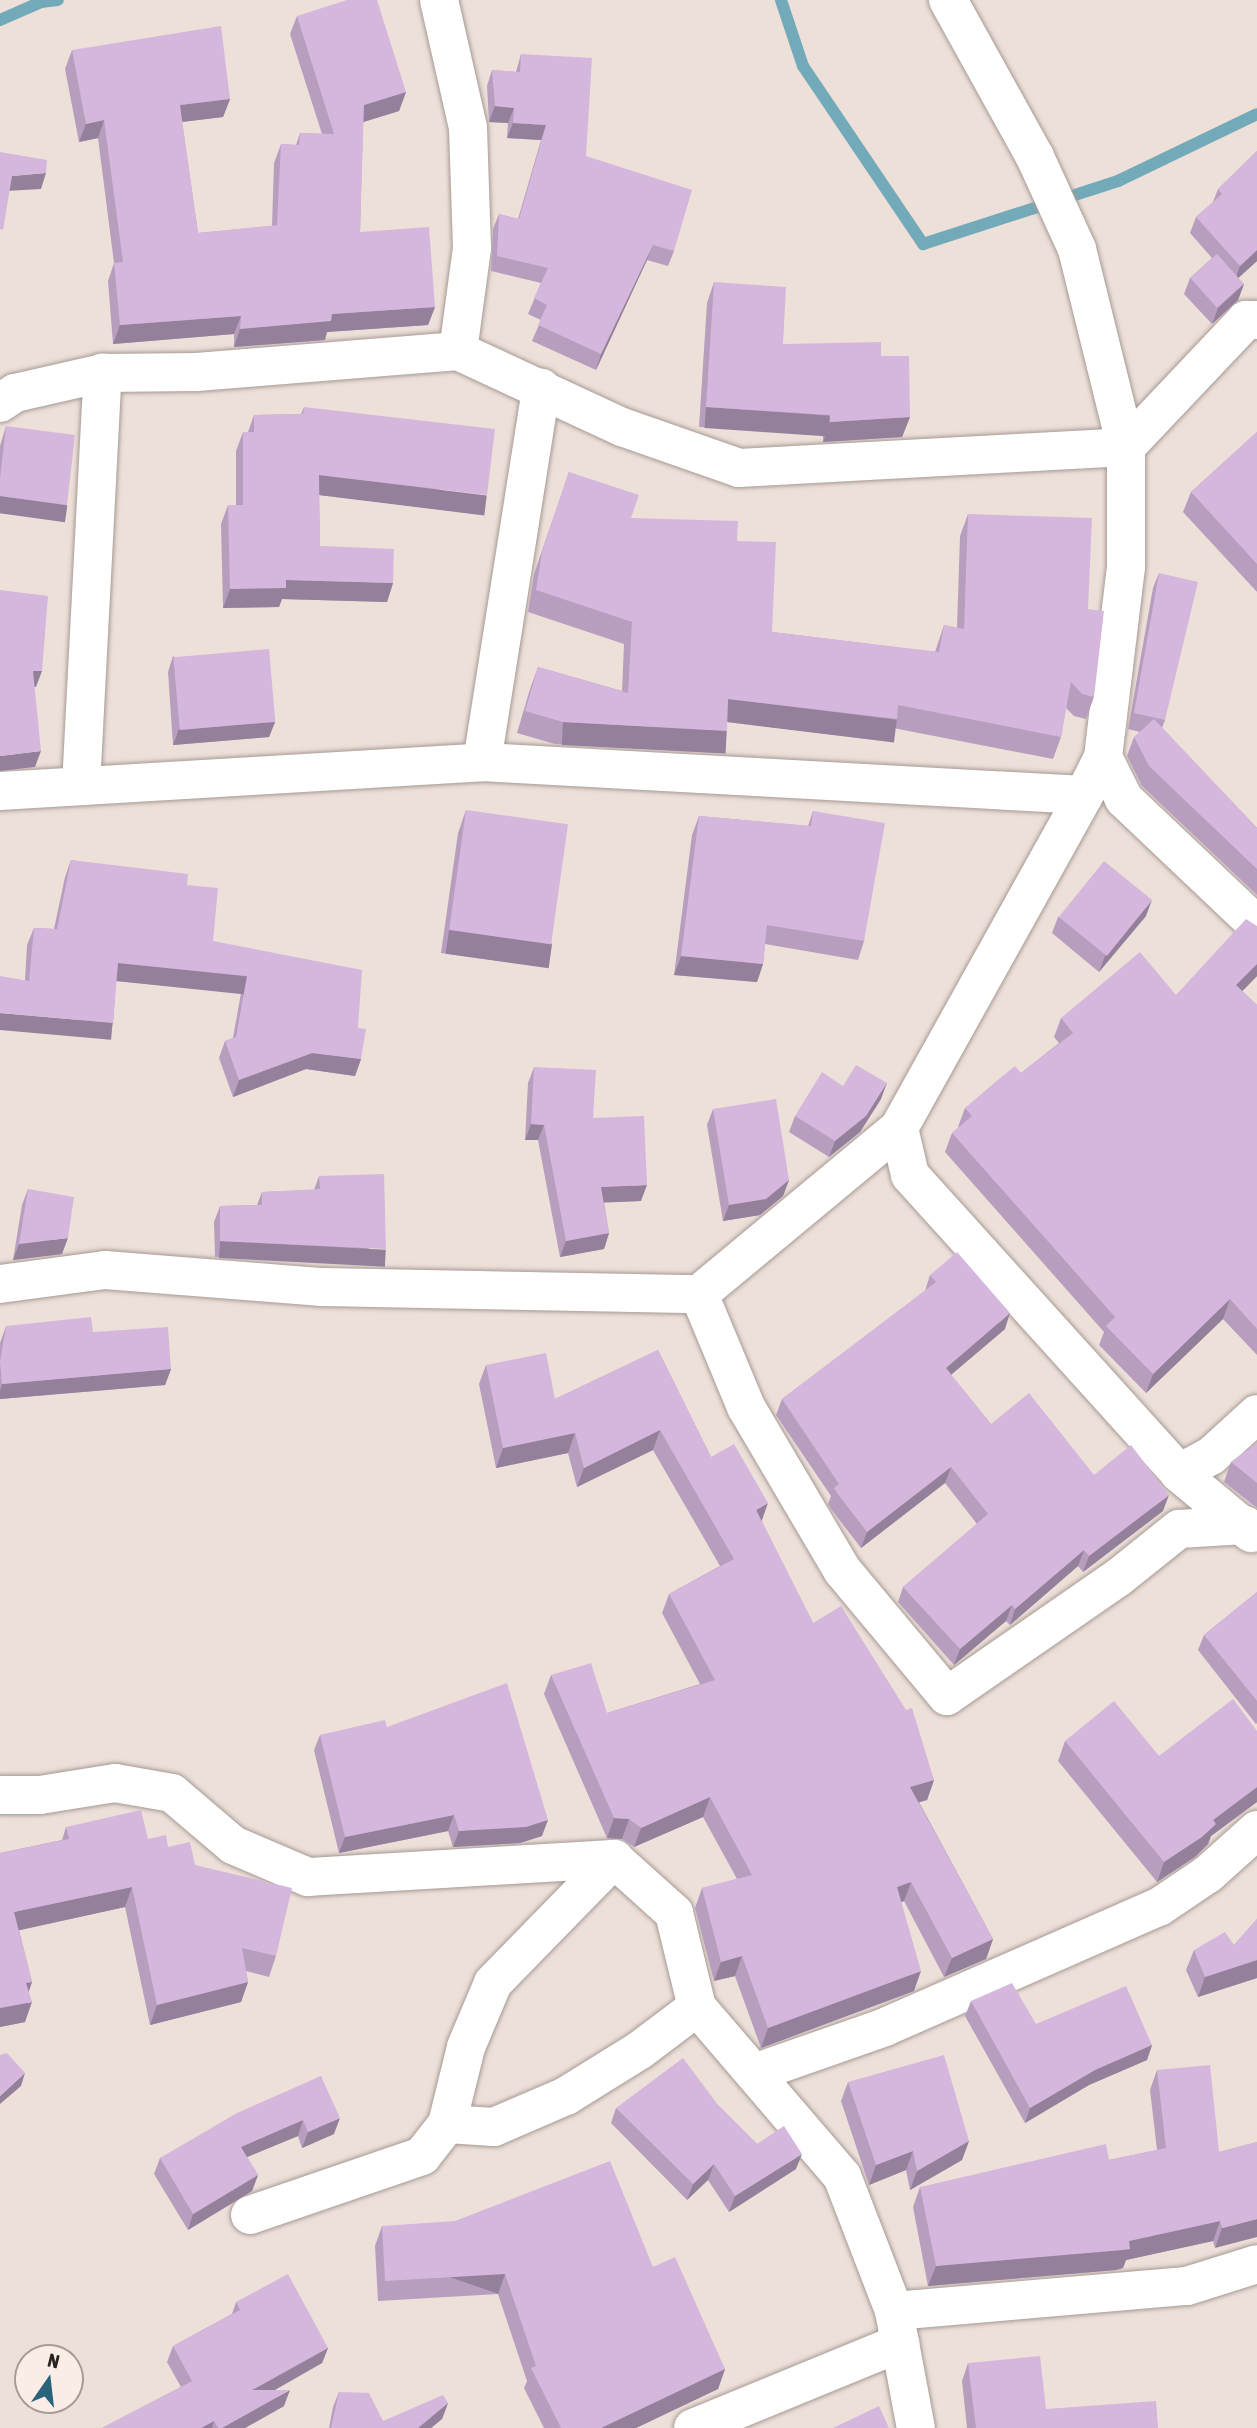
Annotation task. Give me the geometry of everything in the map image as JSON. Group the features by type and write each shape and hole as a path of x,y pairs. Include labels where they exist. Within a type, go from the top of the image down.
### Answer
{"street":[{"path":"439,0 468,128 472,248 457,351"},
{"path":"0,1284 105,1270 322,1287 699,1294 900,1128 1103,757 1126,567 1126,447 1081,261 1044,176 948,0"},
{"path":"0,402 15,393 103,373 197,372 457,351 622,427 738,468 1126,447 1246,320 1257,320"},
{"path":"81,786 103,373"},
{"path":"482,762 541,388"},
{"path":"1103,757 1124,799 1257,925"},
{"path":"0,791 482,762 1084,794"},
{"path":"900,1128 910,1175 1179,1473 1251,1532"},
{"path":"699,1294 746,1407 842,1570 947,1696 1119,1577 1179,1529 1251,1532"},
{"path":"1179,1473 1211,1456 1257,1414"},
{"path":"0,1795 40,1795 115,1783 172,1793 233,1845 308,1878 614,1859 674,1913 697,2007 842,2176 897,2327 916,2428"},
{"path":"754,2073 885,2027 1159,1907 1208,1874 1257,1830"},
{"path":"250,2215 422,2156 447,2124 466,2047 493,1983 614,1859"},
{"path":"447,2124 494,2127 566,2096 640,2050 697,2007"},
{"path":"693,2428 897,2327 1186,2286 1257,2264"}],"building":[{"path":"347,0 377,0 406,92 364,105 360,232 429,227 435,307 332,314 331,321 240,329 241,316 120,325 114,263 123,262 104,120 86,124 72,50 221,26 230,99 180,105 198,233 277,225 281,144 299,145 300,133 334,134 297,16"},
{"path":"521,54 592,58 586,156 692,190 674,251 653,245 601,354 538,325 547,305 534,298 548,268 497,256 499,214 519,219 546,125 513,123 514,108 495,106 492,70 520,72"},
{"path":"1257,151 1257,250 1240,266 1196,217 1222,194 1218,189"},
{"path":"0,152 47,160 46,173 12,176 3,230 0,229"},
{"path":"1217,254 1244,284 1217,308 1190,278"},
{"path":"714,282 786,287 783,344 881,342 881,356 909,356 910,417 830,422 830,415 706,407"},
{"path":"304,407 495,429 487,495 319,475 320,546 394,549 393,583 286,580 286,588 230,589 228,505 243,505 243,432 254,432 254,415 303,414"},
{"path":"6,426 75,435 67,505 0,496"},
{"path":"1257,432 1257,564 1191,492"},
{"path":"569,472 639,495 631,518 738,521 737,541 776,542 772,632 939,652 944,625 964,629 968,514 1092,518 1088,609 1104,611 1094,697 1082,694 1071,682 1061,737 898,705 897,719 728,699 727,731 563,722 525,711 538,667 628,693 632,622 536,590 542,552"},
{"path":"1159,573 1198,582 1165,720 1134,713"},
{"path":"0,590 48,596 42,671 33,671 41,751 0,756"},
{"path":"269,649 275,722 180,730 173,657"},
{"path":"1154,719 1257,828 1257,869 1149,766 1134,737"},
{"path":"466,810 568,824 551,944 449,930"},
{"path":"813,811 885,823 864,941 767,925 763,964 681,956 699,816 811,826"},
{"path":"71,860 188,874 187,885 218,888 213,941 362,970 358,1028 366,1029 361,1059 312,1053 239,1080 225,1041 236,1037 247,976 118,963 113,1023 0,1013 0,976 29,981 34,928 57,929"},
{"path":"1104,861 1152,900 1107,956 1059,917"},
{"path":"1246,919 1257,926 1257,964 1236,985 1257,1005 1257,1329 1230,1299 1153,1374 1106,1326 1115,1317 952,1133 972,1116 965,1108 993,1084 1015,1066 1021,1073 1073,1033 1061,1018 1140,952 1176,995"},
{"path":"856,1065 887,1083 866,1116 835,1141 795,1116 822,1072 843,1086"},
{"path":"534,1067 596,1070 593,1118 644,1116 647,1185 601,1187 609,1233 566,1241 544,1125 531,1124"},
{"path":"776,1099 789,1180 766,1199 729,1205 713,1109"},
{"path":"384,1174 386,1249 220,1241 220,1206 262,1205 262,1192 320,1189 319,1176"},
{"path":"28,1189 74,1197 68,1238 19,1244"},
{"path":"957,1252 1010,1313 946,1368 991,1424 1029,1393 1094,1475 1131,1445 1169,1495 1089,1556 1084,1550 1015,1609 1012,1605 960,1649 903,1587 988,1514 951,1467 867,1532 837,1493 834,1488 839,1484 782,1399 936,1282 930,1275"},
{"path":"91,1317 93,1332 168,1327 171,1369 2,1384 0,1362 6,1326"},
{"path":"658,1350 711,1457 734,1444 768,1503 756,1510 813,1623 841,1606 906,1710 912,1708 934,1780 910,1787 993,1939 952,1958 911,1882 897,1887 921,1971 768,2028 742,1956 721,1962 702,1888 752,1875 710,1797 641,1828 629,1819 614,1818 551,1675 591,1663 607,1713 715,1680 669,1594 734,1559 660,1430 584,1468 575,1433 503,1448 486,1365 546,1353 555,1399"},
{"path":"1257,1443 1257,1483 1231,1462"},
{"path":"1257,1592 1257,1701 1204,1635"},
{"path":"507,1683 548,1820 526,1827 459,1831 454,1815 345,1837 320,1735 385,1720 387,1727"},
{"path":"1233,1699 1257,1731 1257,1787 1213,1820 1216,1824 1202,1837 1164,1862 1065,1741 1114,1701 1159,1756"},
{"path":"141,1810 148,1839 166,1835 168,1847 190,1842 195,1865 292,1888 276,1956 242,1948 248,1982 157,2005 132,1887 14,1912 32,1982 26,1983 32,2002 0,2008 0,1853 69,1839 66,1827"},
{"path":"1257,1919 1257,1960 1205,1977 1194,1950 1225,1932 1234,1945"},
{"path":"1012,1983 1036,2024 1126,1986 1152,2045 1095,2070 1030,2108 971,2001"},
{"path":"7,2053 25,2073 0,2096 0,2055"},
{"path":"944,2055 969,2141 917,2171 913,2151 876,2165 848,2082"},
{"path":"683,2058 718,2105 757,2144 784,2126 802,2154 735,2196 714,2164 693,2184 616,2108"},
{"path":"1210,2065 1219,2152 1257,2142 1257,2219 1222,2228 1220,2221 1129,2241 1130,2249 936,2266 920,2187 1106,2144 1109,2160 1166,2148 1157,2070"},
{"path":"321,2076 340,2118 308,2132 303,2120 241,2147 258,2175 193,2214 160,2158 237,2113"},
{"path":"610,2161 653,2267 675,2257 725,2369 601,2428 561,2428 531,2368 536,2366 505,2274 385,2281 382,2226 455,2221"},
{"path":"288,2274 328,2348 252,2390 290,2390 222,2428 218,2428 214,2421 201,2428 102,2428 192,2381 173,2346 240,2310 236,2302"},
{"path":"1040,2356 1046,2409 1156,2401 1158,2428 976,2428 968,2363"},
{"path":"339,2392 369,2393 383,2421 443,2395 448,2403 418,2428 331,2428"},
{"path":"879,2406 889,2428 833,2428"}],"waterway":[{"path":"0,20 41,2 58,0"},
{"path":"781,0 803,66 923,244 1118,181 1257,114"}]}
